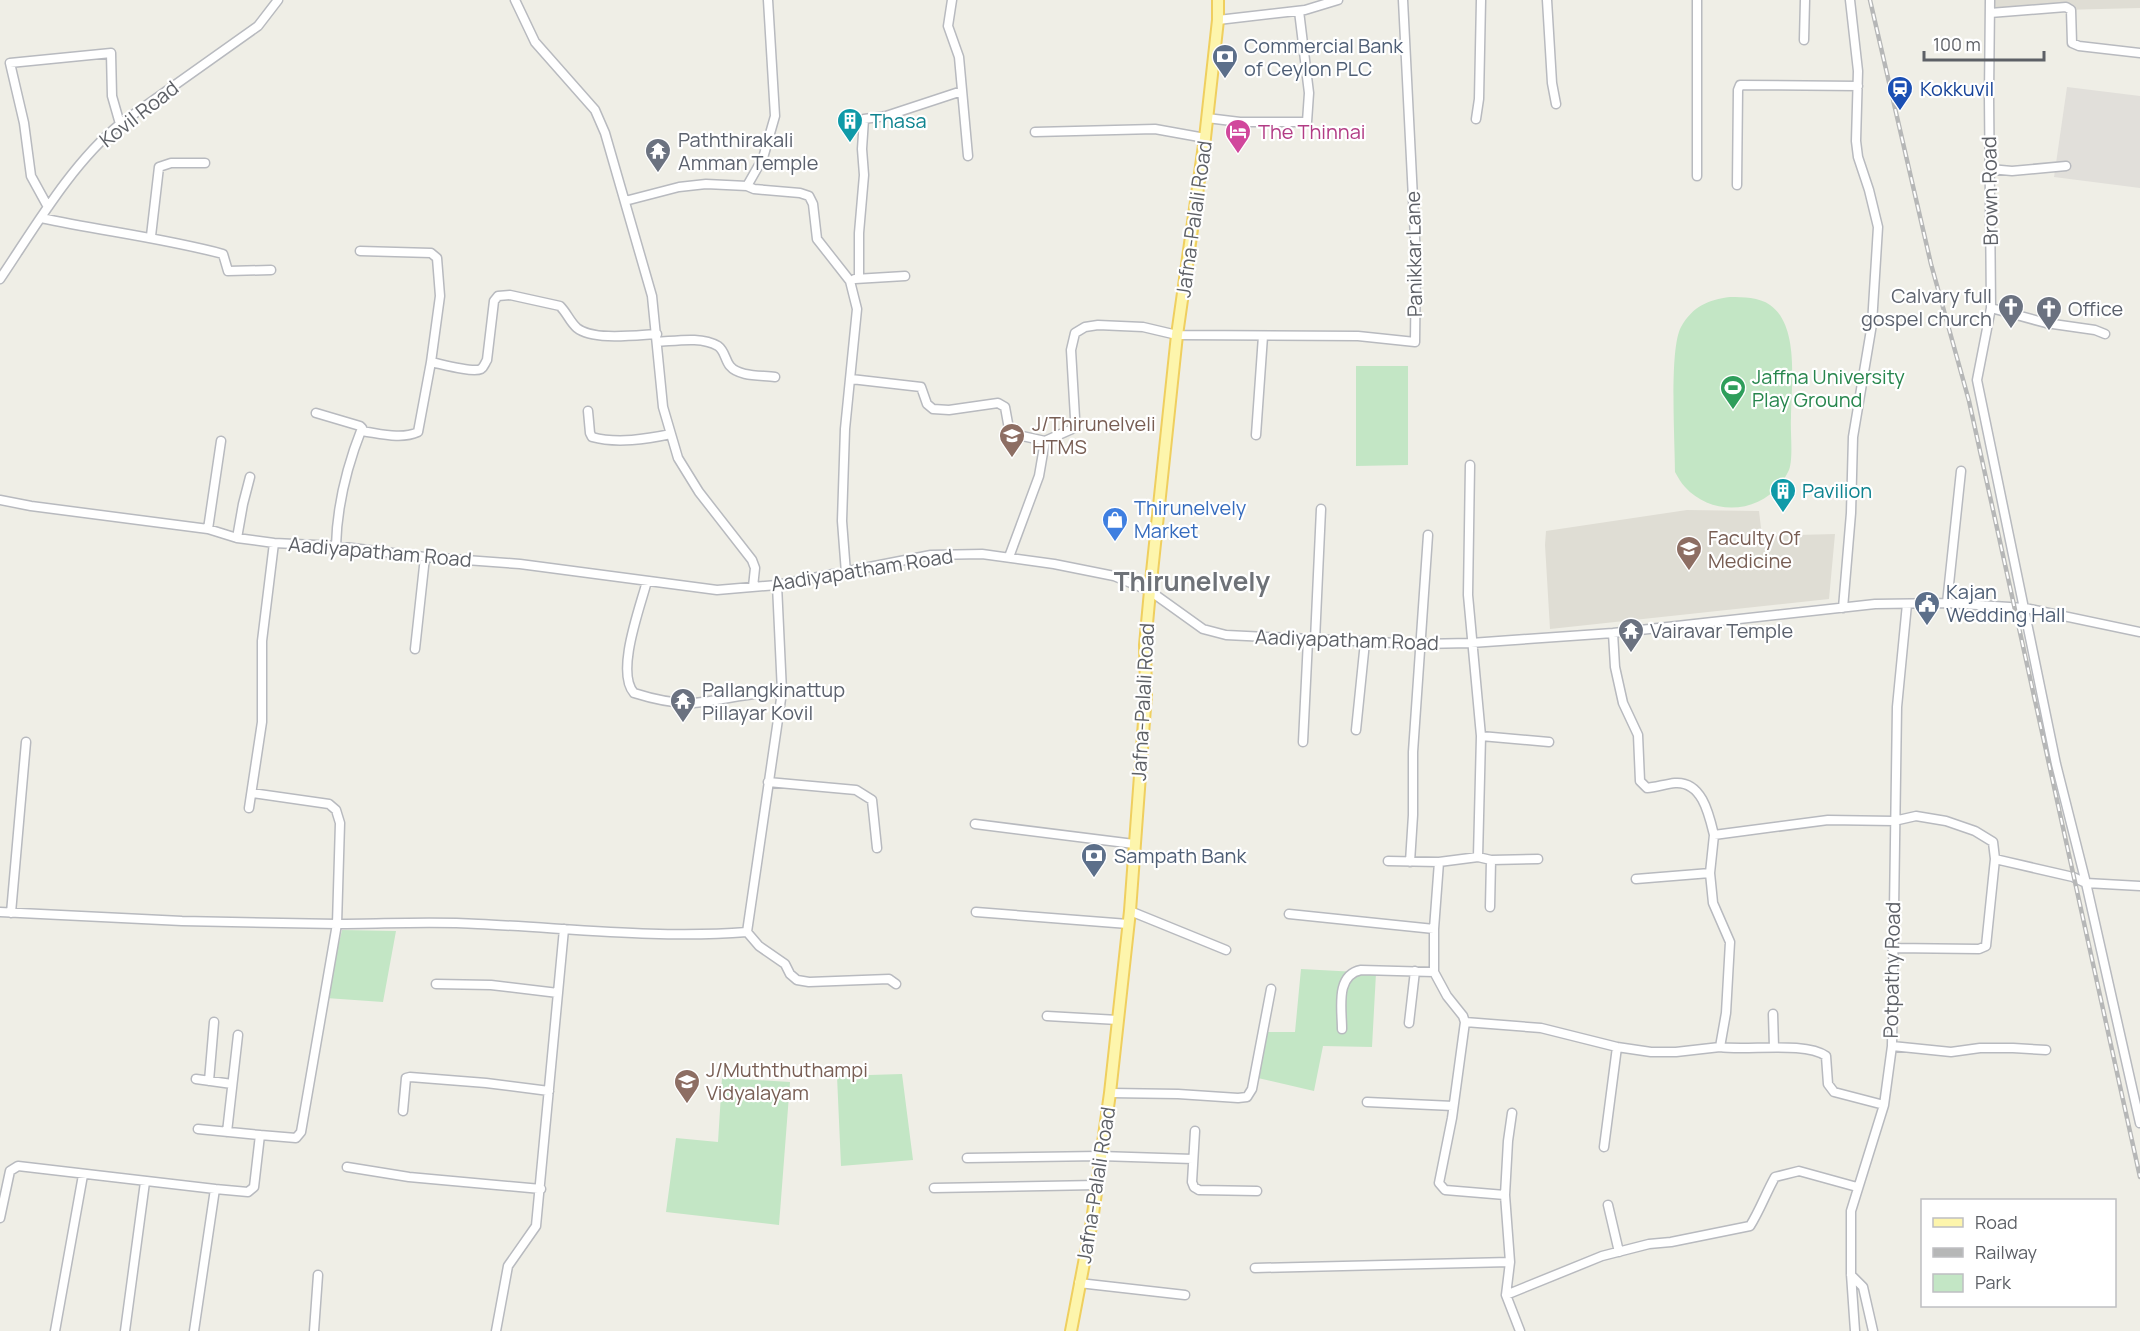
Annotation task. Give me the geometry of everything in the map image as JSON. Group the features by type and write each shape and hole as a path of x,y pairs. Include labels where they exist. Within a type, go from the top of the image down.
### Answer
{"main road":[{"name":"Jafna-Palali Road","path":"1071,1331 1097,1185 1110,1093 1130,911 1146,694 1145,645 1150,591 1177,335 1205,138 1218,20 1218,0"}],"street":[{"name":"Kovil Road","path":"0,279 48,207 102,139 120,123 258,26 279,0"},
{"path":"515,0 535,42 595,110 605,133 652,296 663,407 678,458 699,492 752,560 755,568 753,587"},
{"path":"747,186 764,158 775,116 768,0"},
{"path":"952,0 948,27 959,57 968,156"},
{"path":"1218,20 1299,11 1338,0"},
{"name":"Panikkar Lane","path":"1045,441 1072,429 1075,418 1071,350 1075,333 1085,327 1098,325 1143,327 1177,335 1358,336 1415,342 1416,258 1403,0"},
{"path":"1476,118 1479,99 1481,0"},
{"path":"1546,0 1552,83 1556,104"},
{"path":"1697,0 1697,176"},
{"path":"1804,40 1805,0"},
{"path":"1843,608 1851,513 1853,437 1872,324 1878,227 1858,157 1856,141 1858,86 1850,0"},
{"name":"Brown Road","path":"1990,0 1991,308 1977,380 2025,608"},
{"path":"1990,13 2066,7 2071,10 2072,43 2079,46 2140,53"},
{"path":"1207,118 1240,122 1307,122 1309,93 1299,11"},
{"path":"48,207 31,176 24,123 10,63 111,53 112,96 120,123"},
{"path":"1737,185 1738,90 1740,85 1858,86"},
{"path":"846,573 842,520 845,429 857,309 854,279 864,175 862,149 864,119 886,116 962,91"},
{"path":"1035,132 1155,129 1205,138"},
{"path":"151,236 159,167 171,163 205,163"},
{"path":"1990,169 2012,171 2066,166"},
{"path":"625,201 679,187 706,184 747,186 754,189 800,193 809,196 813,204 817,239 854,279"},
{"path":"41,218 151,236 223,254 228,271 271,270"},
{"path":"360,251 431,253 436,258 440,296 431,362 417,432 401,436 361,431"},
{"path":"854,279 905,276"},
{"path":"431,362 466,369 480,370 484,367 494,301 498,296 510,295 560,306 575,327 582,332 687,340 716,345 721,348 730,366 737,372 775,376"},
{"path":"1991,308 2046,323 2095,330 2105,334"},
{"path":"1256,435 1263,336"},
{"path":"851,379 921,387 927,404 933,409 949,410 998,403 1005,407 1009,429 1013,435 1045,441 1038,476 1009,557"},
{"path":"588,411 592,437 644,440 671,434"},
{"path":"316,413 362,428 354,444 337,517 336,546"},
{"path":"208,529 221,441"},
{"path":"1470,465 1468,595 1481,736 1478,857"},
{"path":"1947,603 1961,471"},
{"path":"237,538 250,477"},
{"name":"Aadiyapatham Road","path":"0,500 208,529 237,538 274,543 336,546 425,557 520,564 717,590 777,585 931,555 982,554 1114,576 1150,591 1203,628 1226,635 1419,644 1471,643 1612,633 1875,604 1947,603 2025,608 2140,632"},
{"path":"1303,742 1321,509"},
{"path":"1410,862 1413,752 1428,536"},
{"path":"249,808 262,722 262,641 274,543"},
{"path":"415,649 425,557"},
{"path":"647,581 630,640 629,674 631,689 634,693 674,702 692,703 764,692 782,692"},
{"path":"777,585 782,692 747,932 759,946 784,964 797,980 809,982 889,980 896,984"},
{"name":"Potpathy Road","path":"1855,1331 1851,1275 1851,1211 1884,1105 1892,1046 1897,707 1907,604"},
{"path":"2025,608 2056,764 2086,883 2140,1123"},
{"path":"1612,633 1615,667 1623,703 1638,735 1640,781 1647,788 1675,783 1688,785 1700,795 1709,813 1714,835 1710,873 1713,903 1730,942 1726,1013 1720,1047"},
{"path":"1356,730 1365,642"},
{"path":"1481,736 1549,742"},
{"path":"12,913 26,742"},
{"path":"768,782 856,790 872,800 877,848"},
{"path":"198,1129 296,1137 301,1132 337,924 340,831 336,810 329,804 252,793"},
{"path":"1714,835 1828,820 1894,821 1916,816 1946,821 1975,831 1993,842 1995,859 1986,946 1978,949 1892,948"},
{"path":"975,824 1134,844"},
{"path":"1388,861 1439,862 1478,857 1491,860 1538,859"},
{"path":"1995,859 2073,877 2086,883 2140,886"},
{"path":"1490,907 1491,860"},
{"path":"1439,862 1434,929 1434,972 1465,1022 1454,1106 1439,1183 1445,1190 1505,1196"},
{"path":"1636,879 1710,873"},
{"path":"1130,911 1226,950"},
{"path":"0,912 182,921 337,924 475,923 712,935 747,932"},
{"path":"976,912 1128,924"},
{"path":"1289,914 1434,929"},
{"path":"496,1331 508,1266 536,1226 564,929"},
{"path":"1409,1023 1415,971"},
{"path":"1342,1029 1343,987 1345,978 1352,972 1434,972"},
{"path":"436,984 491,985 558,993"},
{"path":"1110,1093 1238,1098 1247,1096 1252,1089 1271,990"},
{"path":"1773,1014 1774,1047"},
{"path":"1047,1016 1118,1020"},
{"path":"209,1081 214,1022"},
{"path":"1465,1022 1541,1028 1617,1047 1652,1052 1720,1047 1736,1050 1774,1047 1819,1051 1826,1056 1828,1084 1834,1092 1884,1105"},
{"path":"227,1132 238,1035"},
{"path":"1892,1046 1951,1052 1980,1048 2046,1050"},
{"path":"1604,1147 1617,1047"},
{"path":"403,1111 406,1078 410,1077 549,1091"},
{"path":"196,1079 232,1084"},
{"path":"1367,1102 1454,1106"},
{"path":"1512,1113 1505,1196 1510,1262 1506,1295 1520,1331"},
{"path":"1196,1131 1192,1182 1197,1188 1257,1191"},
{"path":"0,1218 4,1177 18,1167 215,1189 252,1190 260,1135"},
{"path":"967,1158 1100,1156 1193,1159"},
{"path":"347,1167 409,1177 541,1189"},
{"path":"1506,1295 1602,1256 1648,1244 1671,1242 1750,1226 1760,1212 1766,1193 1776,1177 1799,1171 1857,1187"},
{"path":"55,1331 83,1175"},
{"path":"125,1331 145,1182"},
{"path":"934,1188 1097,1185"},
{"path":"194,1331 215,1189"},
{"path":"1608,1204 1619,1252"},
{"path":"1255,1268 1510,1262"},
{"path":"314,1331 318,1275"},
{"path":"1851,1275 1863,1287 1873,1331"},
{"path":"1079,1283 1185,1295"}],"shaded area":[{"path":"1990,0 2140,0 2140,8 1988,12"},
{"path":"2067,87 2140,96 2140,188 2054,177"},
{"name":"Faculty Of Medicine","path":"1687,510 1759,511 1762,536 1835,534 1829,599 1550,629 1546,531"}],"green space":[{"name":"Jaffna University Play Ground","path":"1730,297 1761,300 1770,305 1780,315 1786,327 1792,357 1790,467 1779,485 1768,496 1741,507 1711,504 1697,497 1684,485 1675,472 1674,375 1677,338 1681,327 1696,309 1715,300"},
{"path":"1356,366 1408,366 1408,465 1356,466"},
{"path":"342,930 396,931 383,1002 326,998"},
{"path":"1301,969 1376,973 1372,1047 1323,1046 1314,1091 1258,1078 1264,1032 1295,1032"},
{"path":"902,1074 913,1160 841,1166 837,1076"},
{"path":"722,1078 790,1082 779,1225 666,1212 676,1138 718,1142"}],"railway":[{"path":"1870,0 1931,264 1969,401 2140,1177"}],"place":[{"name":"Commercial Bank of Ceylon PLC","path":"1225,80"},
{"name":"Kokkuvil","path":"1900,112"},
{"name":"Thasa","path":"850,144"},
{"name":"The Thinnai","path":"1238,155"},
{"name":"Paththirakali Amman Temple","path":"658,174"},
{"name":"Calvary full gospel church","path":"2011,330"},
{"name":"Office","path":"2049,332"},
{"name":"Jaffna University Play Ground","path":"1733,411"},
{"name":"J/Thirunelveli HTMS","path":"1012,459"},
{"name":"Pavilion","path":"1783,514"},
{"name":"Thirunelvely Market","path":"1115,543"},
{"name":"Faculty Of Medicine","path":"1689,572"},
{"name":"Kajan Wedding Hall","path":"1927,627"},
{"name":"Vairavar Temple","path":"1631,654"},
{"name":"Pallangkinattup Pillayar Kovil","path":"683,724"},
{"name":"Sampath Bank","path":"1094,879"},
{"name":"J/Muththuthampi Vidyalayam","path":"687,1105"}],"district":[{"name":"Thirunelvely","path":"1192,582"}]}
